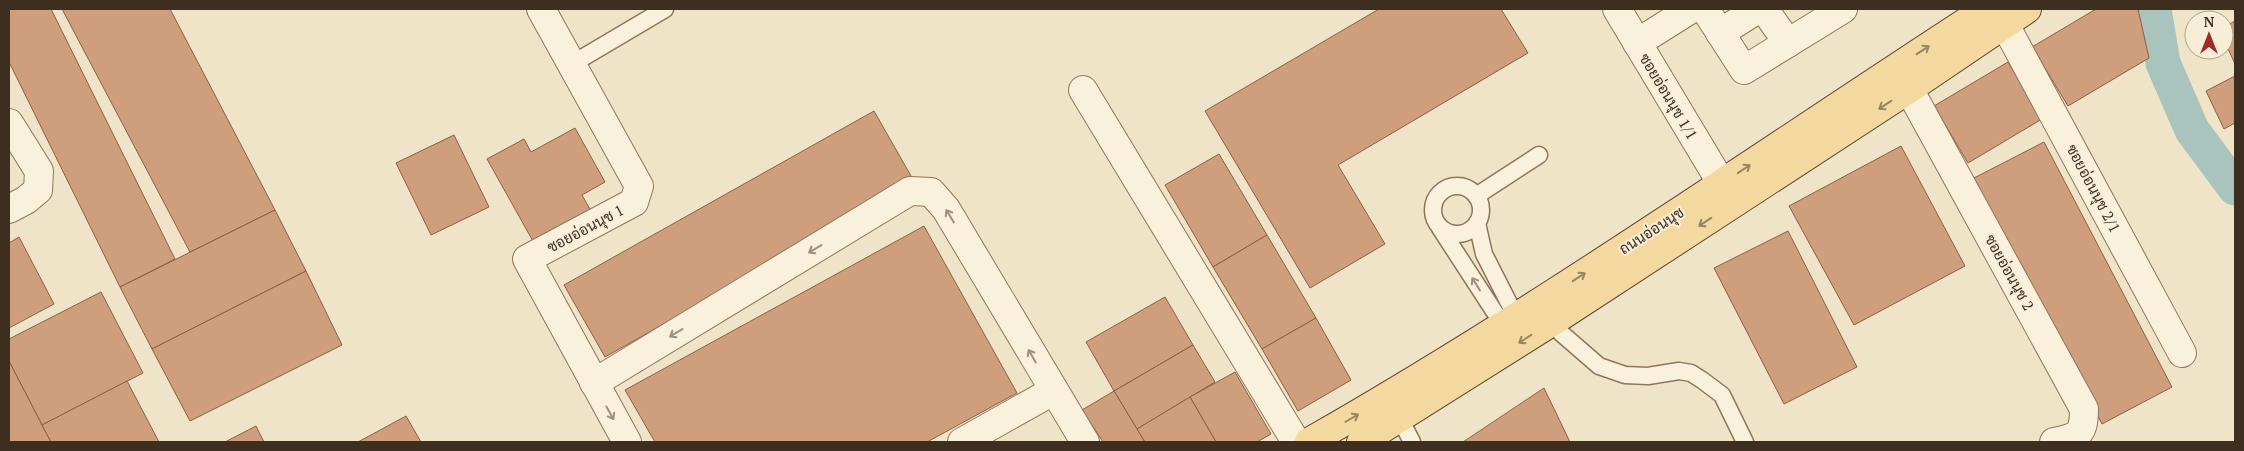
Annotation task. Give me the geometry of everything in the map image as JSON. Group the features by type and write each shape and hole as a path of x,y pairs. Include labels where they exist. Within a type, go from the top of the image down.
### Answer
{"main road":[{"name":"ถนนอ่อนนุช","path":"1309,442 1401,419 1509,321 1549,310 1902,79 1995,14 2027,9"},
{"name":"ถนนอ่อนนุช","path":"1361,442 1401,419 1722,184 1902,79"}],"street":[{"name":"ซอยอ่อนนุช 1","path":"541,9 639,186 634,202 527,260 627,442"},
{"name":"ซอยอ่อนนุช 1/1","path":"1617,9 1722,184"},
{"path":"1638,43 1691,9"},
{"path":"1705,9 1744,70 1843,9"},
{"path":"1720,33 1758,9"},
{"path":"1764,9 1788,43"},
{"name":"ซอยอ่อนนุช 2/1","path":"1995,14 2182,353"},
{"name":"ซอยอ่อนนุช 2","path":"1902,79 2084,409 2083,426 2080,432 2074,438 2054,442"},
{"path":"1083,90 1296,442"},
{"path":"9,123 39,171 38,190 26,200 9,209"},
{"path":"594,383 910,191 931,192 946,209 1085,442"},
{"path":"962,442 1053,391"}],"lane":[{"path":"572,64 665,9"},
{"path":"1476,196 1539,155"},
{"path":"1440,228 1448,233 1464,233 1477,223 1481,216 1481,208 1476,196 1468,188 1460,186 1445,188 1439,194 1432,207 1436,222 1440,228 1509,321"},
{"path":"1477,223 1484,254 1509,321"},
{"path":"1549,310 1561,333 1599,366 1625,375 1648,376 1679,371 1691,373 1702,380 1722,395 1746,442"}],"building":[{"path":"9,9 51,9 175,259 120,287 9,62"},
{"path":"62,9 170,9 275,210 190,252"},
{"path":"1379,9 1501,9 1528,53 1338,165 1385,244 1310,288 1205,111"},
{"path":"2096,9 2138,9 2149,58 2068,106 2032,47"},
{"path":"2235,21 2235,64 2233,60"},
{"path":"2008,62 2042,119 1968,163 1934,106"},
{"path":"2235,76 2235,123 2224,129 2206,91"},
{"path":"874,111 915,183 605,357 564,285"},
{"path":"575,128 605,182 582,195 591,211 534,243 487,159 524,139 531,152"},
{"path":"454,135 489,207 431,235 396,163"},
{"path":"2044,142 2172,387 2102,424 1974,178"},
{"path":"1901,146 1965,266 1854,325 1789,206"},
{"path":"1219,154 1267,235 1213,267 1165,185"},
{"path":"275,210 306,271 152,349 120,287"},
{"path":"924,226 1017,393 927,442 655,442 625,390"},
{"path":"1788,231 1857,367 1784,404 1714,268"},
{"path":"1267,235 1316,318 1262,349 1213,267"},
{"path":"19,237 54,304 9,328 9,243"},
{"path":"306,271 342,345 190,421 152,349"},
{"path":"101,292 143,373 42,425 9,361 9,339"},
{"path":"1165,297 1193,345 1114,391 1086,342"},
{"path":"1316,318 1351,380 1298,411 1262,349"},
{"path":"1193,345 1215,382 1137,429 1114,391"},
{"path":"9,361 42,425 51,442 9,442"},
{"path":"1235,372 1271,434 1257,442 1216,442 1190,397"},
{"path":"127,381 159,442 51,442 42,425"},
{"path":"1544,388 1570,442 1463,442"},
{"path":"1114,391 1145,442 1103,442 1082,410"},
{"path":"1190,397 1216,442 1145,442 1137,429"},
{"path":"406,416 421,442 358,442"},
{"path":"256,426 264,442 225,442"}],"waterway":[{"path":"2154,9 2163,63 2192,130 2235,188"}]}
